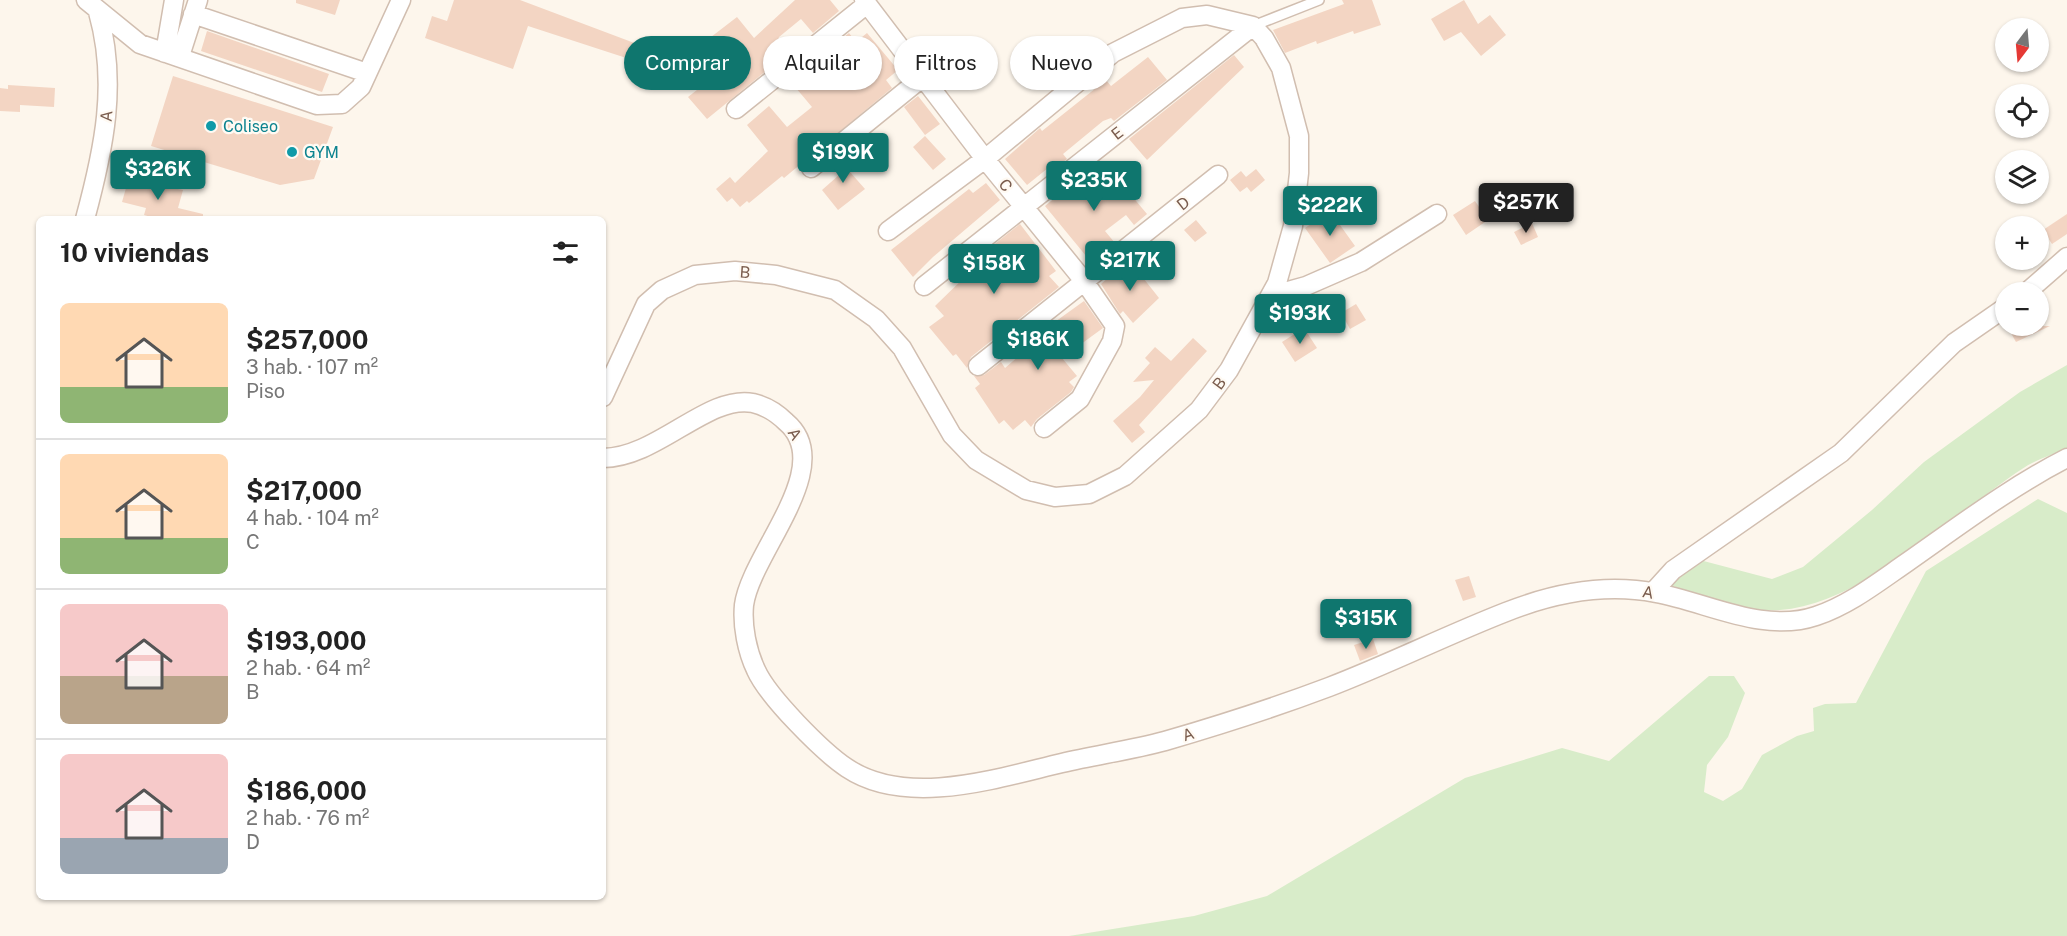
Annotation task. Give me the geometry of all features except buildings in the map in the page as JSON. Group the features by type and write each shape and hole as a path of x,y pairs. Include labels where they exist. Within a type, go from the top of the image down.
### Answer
{"street":[{"path":"172,54 174,0"},
{"path":"92,6 140,44 317,105 342,104 361,87 401,0"},
{"path":"736,109 866,2"},
{"name":"C","path":"866,2 894,39"},
{"name":"A","path":"86,216 107,122 107,46 92,6"},
{"path":"172,54 196,7 367,74"},
{"path":"888,231 985,159 1113,53 1182,18 1207,15 1254,26"},
{"name":"E","path":"924,286 1254,26"},
{"name":"B","path":"606,391 646,304 662,290 695,275 735,271 777,275 835,290 876,319 903,348 952,435 976,460 1026,490 1055,497 1089,494 1125,476 1199,410 1229,370 1277,283 1293,226 1299,173 1299,136 1281,68 1264,38 1254,26"},
{"path":"812,168 907,90"},
{"name":"C","path":"933,90 985,159 1084,281 1114,326 1112,341 1080,399 1044,428"},
{"name":"D","path":"978,366 1218,175"},
{"path":"1270,296 1306,286 1361,262 1437,214"},
{"path":"2038,282 2067,257"},
{"path":"1653,592 1672,570 1841,453 1954,343 1995,315"},
{"name":"A","path":"606,458 635,454 722,406 750,402 773,411 792,427 801,438 803,457 798,487 752,580 744,604 745,637 756,672 800,724 848,768 884,785 917,789 950,785 1161,742 1331,686 1536,601 1575,591 1618,588 1653,592 1729,613 1778,622 1802,620 1820,615 1853,600 2031,476 2067,458"}],"lane":[{"path":"1254,26 1319,0"}],"green space":[{"path":"2067,365 2067,448 2022,469 1874,575 1843,592 1811,604 1780,610 1738,607 1670,585 1696,559 1772,579 1803,567 1872,510 1924,462 2020,392"},
{"path":"2038,499 2067,513 2067,936 1069,936 1194,916 1267,896 1465,778 1562,748 1609,761 1709,676 1734,676 1745,693 1728,737 1707,765 1704,792 1723,801 1742,789 1762,755 1797,736 1814,731 1813,708 1825,704 1856,703 1926,571"}],"place":[{"name":"Coliseo","path":"211,126"},
{"name":"GYM","path":"292,152"}]}
